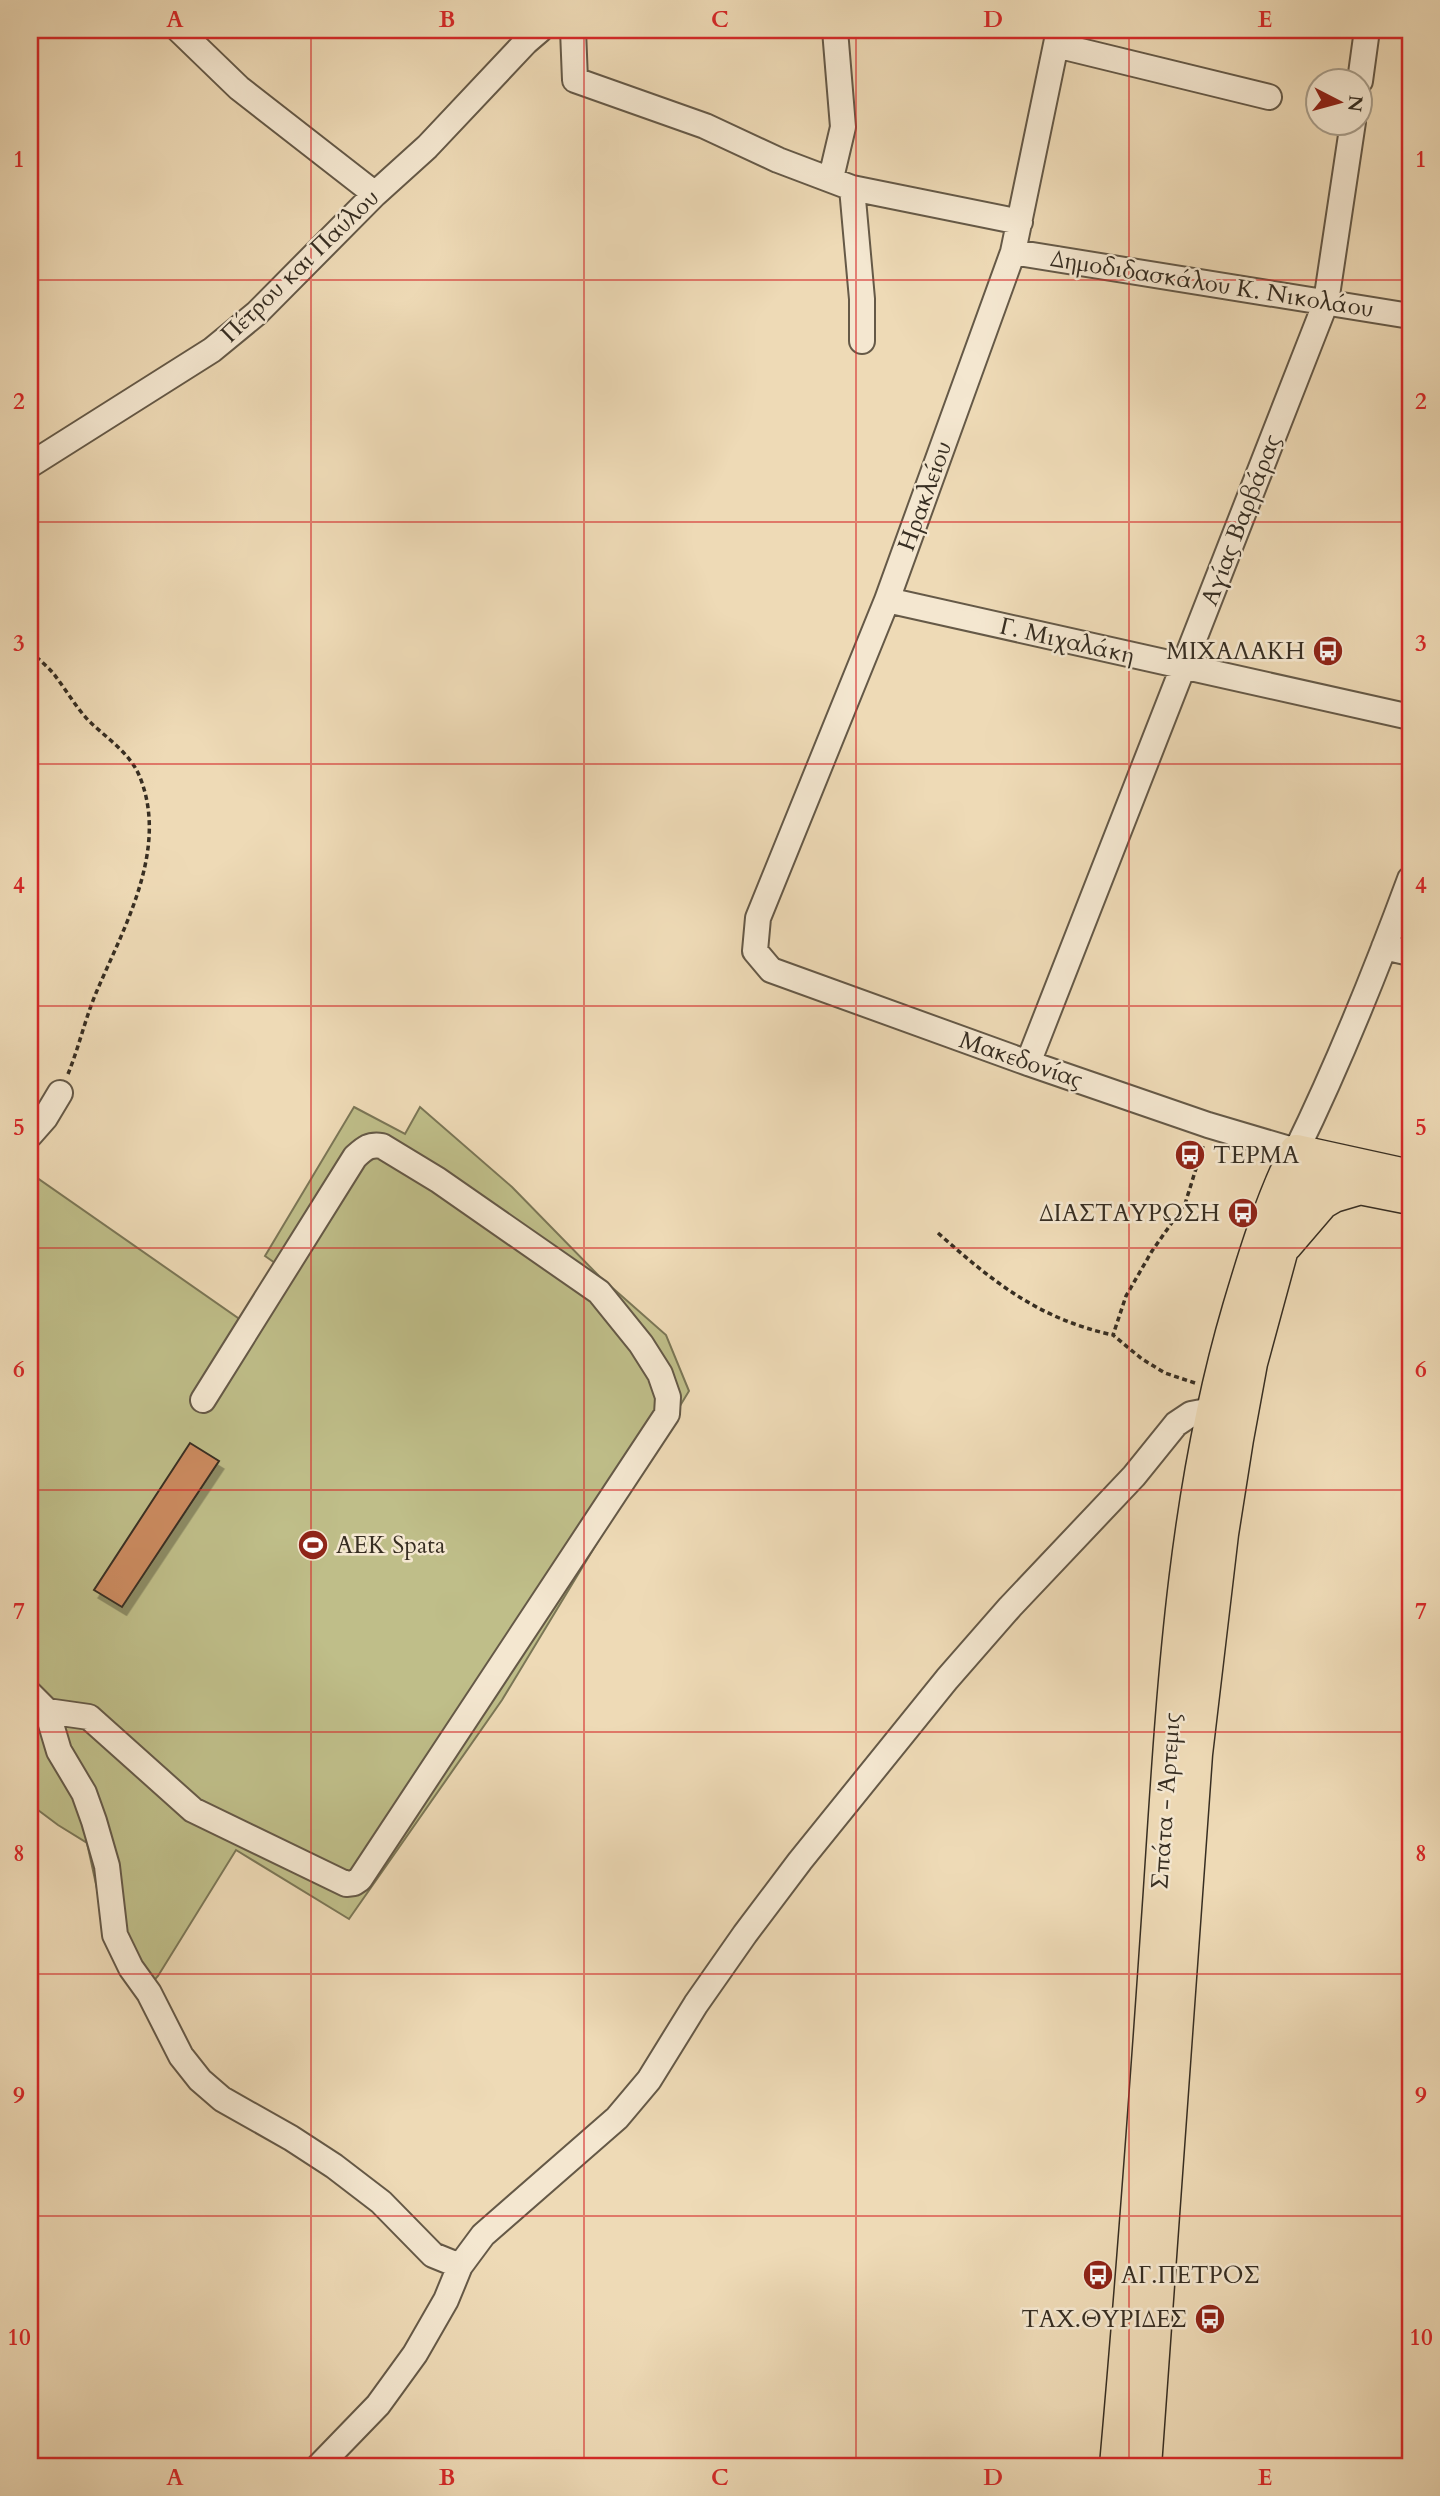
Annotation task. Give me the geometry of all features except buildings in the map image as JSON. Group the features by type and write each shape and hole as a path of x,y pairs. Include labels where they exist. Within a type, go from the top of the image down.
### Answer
{"main road":[{"path":"1298,1164 1410,1176"},
{"path":"1298,1164 1361,1188 1410,1198"},
{"name":"Σπάτα - Άρτεμις","path":"1145,2466 1196,1754 1222,1534 1237,1439 1251,1363 1282,1249 1298,1164"},
{"name":"Σπάτα - Άρτεμις","path":"1116,2466 1146,2096 1173,1690 1184,1586 1214,1401 1262,1233 1279,1185 1298,1164"},
{"path":"1282,1249 1322,1203 1361,1188"}],"street":[{"path":"179,30 239,88 375,194"},
{"path":"573,30 575,80 705,126 778,160 842,183 1020,222"},
{"path":"835,30 843,127 842,183 862,299 862,341"},
{"path":"1362,66 1367,30"},
{"name":"Πέτρου και Παύλου","path":"30,465 212,350 257,313 375,194 427,147 531,34"},
{"path":"1057,37 1269,97"},
{"name":"Ηρακλείου","path":"755,951 758,918 887,600 1013,252 1057,37"},
{"name":"Αγίας Βαρβάρας","path":"1028,1063 1326,302 1351,136"},
{"name":"Δημοδιδασκάλου Κ. Νικολάου","path":"1013,252 1410,316"},
{"name":"Γ. Μιχαλάκη","path":"887,600 1410,717"},
{"path":"1298,1164 1313,1118 1410,879"},
{"path":"1384,947 1410,953"},
{"name":"Μακεδονίας","path":"755,951 771,970 1208,1125 1298,1164"},
{"path":"30,1135 45,1118 60,1093"},
{"path":"38,1703 89,1717 193,1810 346,1884 354,1883 360,1879 667,1414 668,1397 660,1374 641,1344 599,1293 438,1180 375,1144 368,1145 355,1157 203,1400"},
{"path":"319,2466 378,2405 415,2354 446,2300 460,2266 483,2235 617,2118 649,2080 696,2004 745,1934 808,1851 947,1679 1010,1607 1134,1476 1176,1424 1214,1401"},
{"path":"38,1703 60,1751 84,1793 94,1822 107,1866 115,1935 181,2056 200,2081 222,2099 334,2166 381,2202 433,2255 460,2266"}],"path":[{"path":"30,651 51,672 88,719 122,751 138,771 148,798 149,827 143,878 122,937 95,995 80,1044 60,1093"},
{"path":"1113,1335 1126,1296 1152,1251 1185,1204 1208,1125"},
{"path":"938,1233 984,1273 1033,1306 1079,1328 1113,1335 1142,1359 1214,1401"}],"shaded area":[{"name":"AEK Spata","path":"354,1107 405,1134 420,1107 512,1187 599,1276 666,1335 689,1391 502,1700 349,1919 236,1850 158,1976 140,1996 110,1948 87,1843 30,1804 30,1173 241,1320 275,1263 265,1256"}],"place":[{"name":"ΜΙΧΑΛΑΚΗ","path":"1328,651"},
{"name":"ΤΕΡΜΑ","path":"1190,1155"},
{"name":"ΔΙΑΣΤΑΥΡΩΣΗ","path":"1243,1213"},
{"name":"AEK Spata","path":"313,1545"},
{"name":"ΑΓ.ΠΕΤΡΟΣ","path":"1098,2275"},
{"name":"ΤΑΧ.ΘΥΡΙΔΕΣ","path":"1210,2319"}]}
